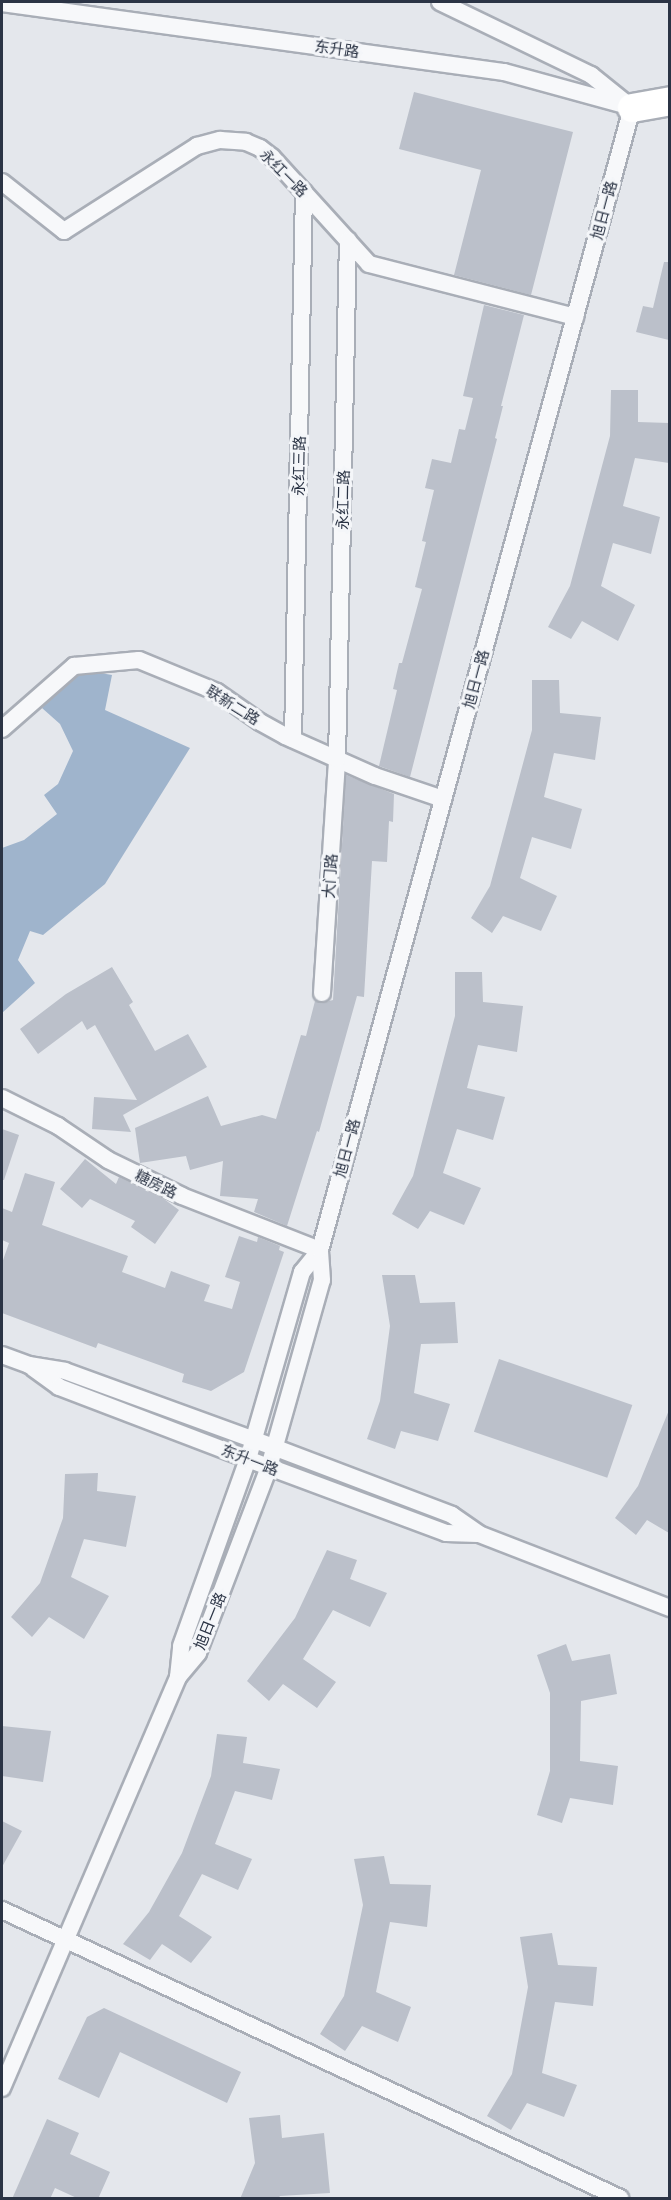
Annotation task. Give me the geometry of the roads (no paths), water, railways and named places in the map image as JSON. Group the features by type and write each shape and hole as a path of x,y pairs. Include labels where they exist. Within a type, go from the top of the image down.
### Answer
{"highway":[{"path":"632,108 669,101"}],"street":[{"path":"440,2 591,75 632,108"},
{"name":"东升路","path":"2,3 504,72 632,108 669,114"},
{"name":"旭日一路","path":"2,2088 178,1677 198,1653 276,1448 322,1280 320,1250 632,108"},
{"name":"永红一路","path":"2,182 64,231 192,148 214,141 233,140 251,144 264,150 369,264 574,316"},
{"name":"永红三路","path":"293,739 304,192"},
{"name":"永红二路","path":"337,759 348,240"},
{"name":"联新二路","path":"2,729 73,666 133,660 144,662 213,691 267,727 337,759 443,799"},
{"name":"大门路","path":"322,993 337,759"},
{"name":"糖房路","path":"2,1098 58,1126 114,1163 182,1196 320,1250"},
{"name":"旭日一路","path":"178,1677 181,1646 248,1459 302,1272 320,1250"},
{"name":"东升一路","path":"2,1355 29,1365 65,1371 276,1448 452,1515 479,1534 669,1608"},
{"name":"东升一路","path":"29,1365 59,1388 269,1467 446,1533 479,1534"},
{"path":"2,1910 620,2199"}],"water":[{"path":"83,670 112,675 105,710 190,748 105,884 43,935 30,931 18,960 35,983 2,1013 2,848 24,840 57,814 44,795 58,784 73,751 60,724 42,708 61,686"}]}
